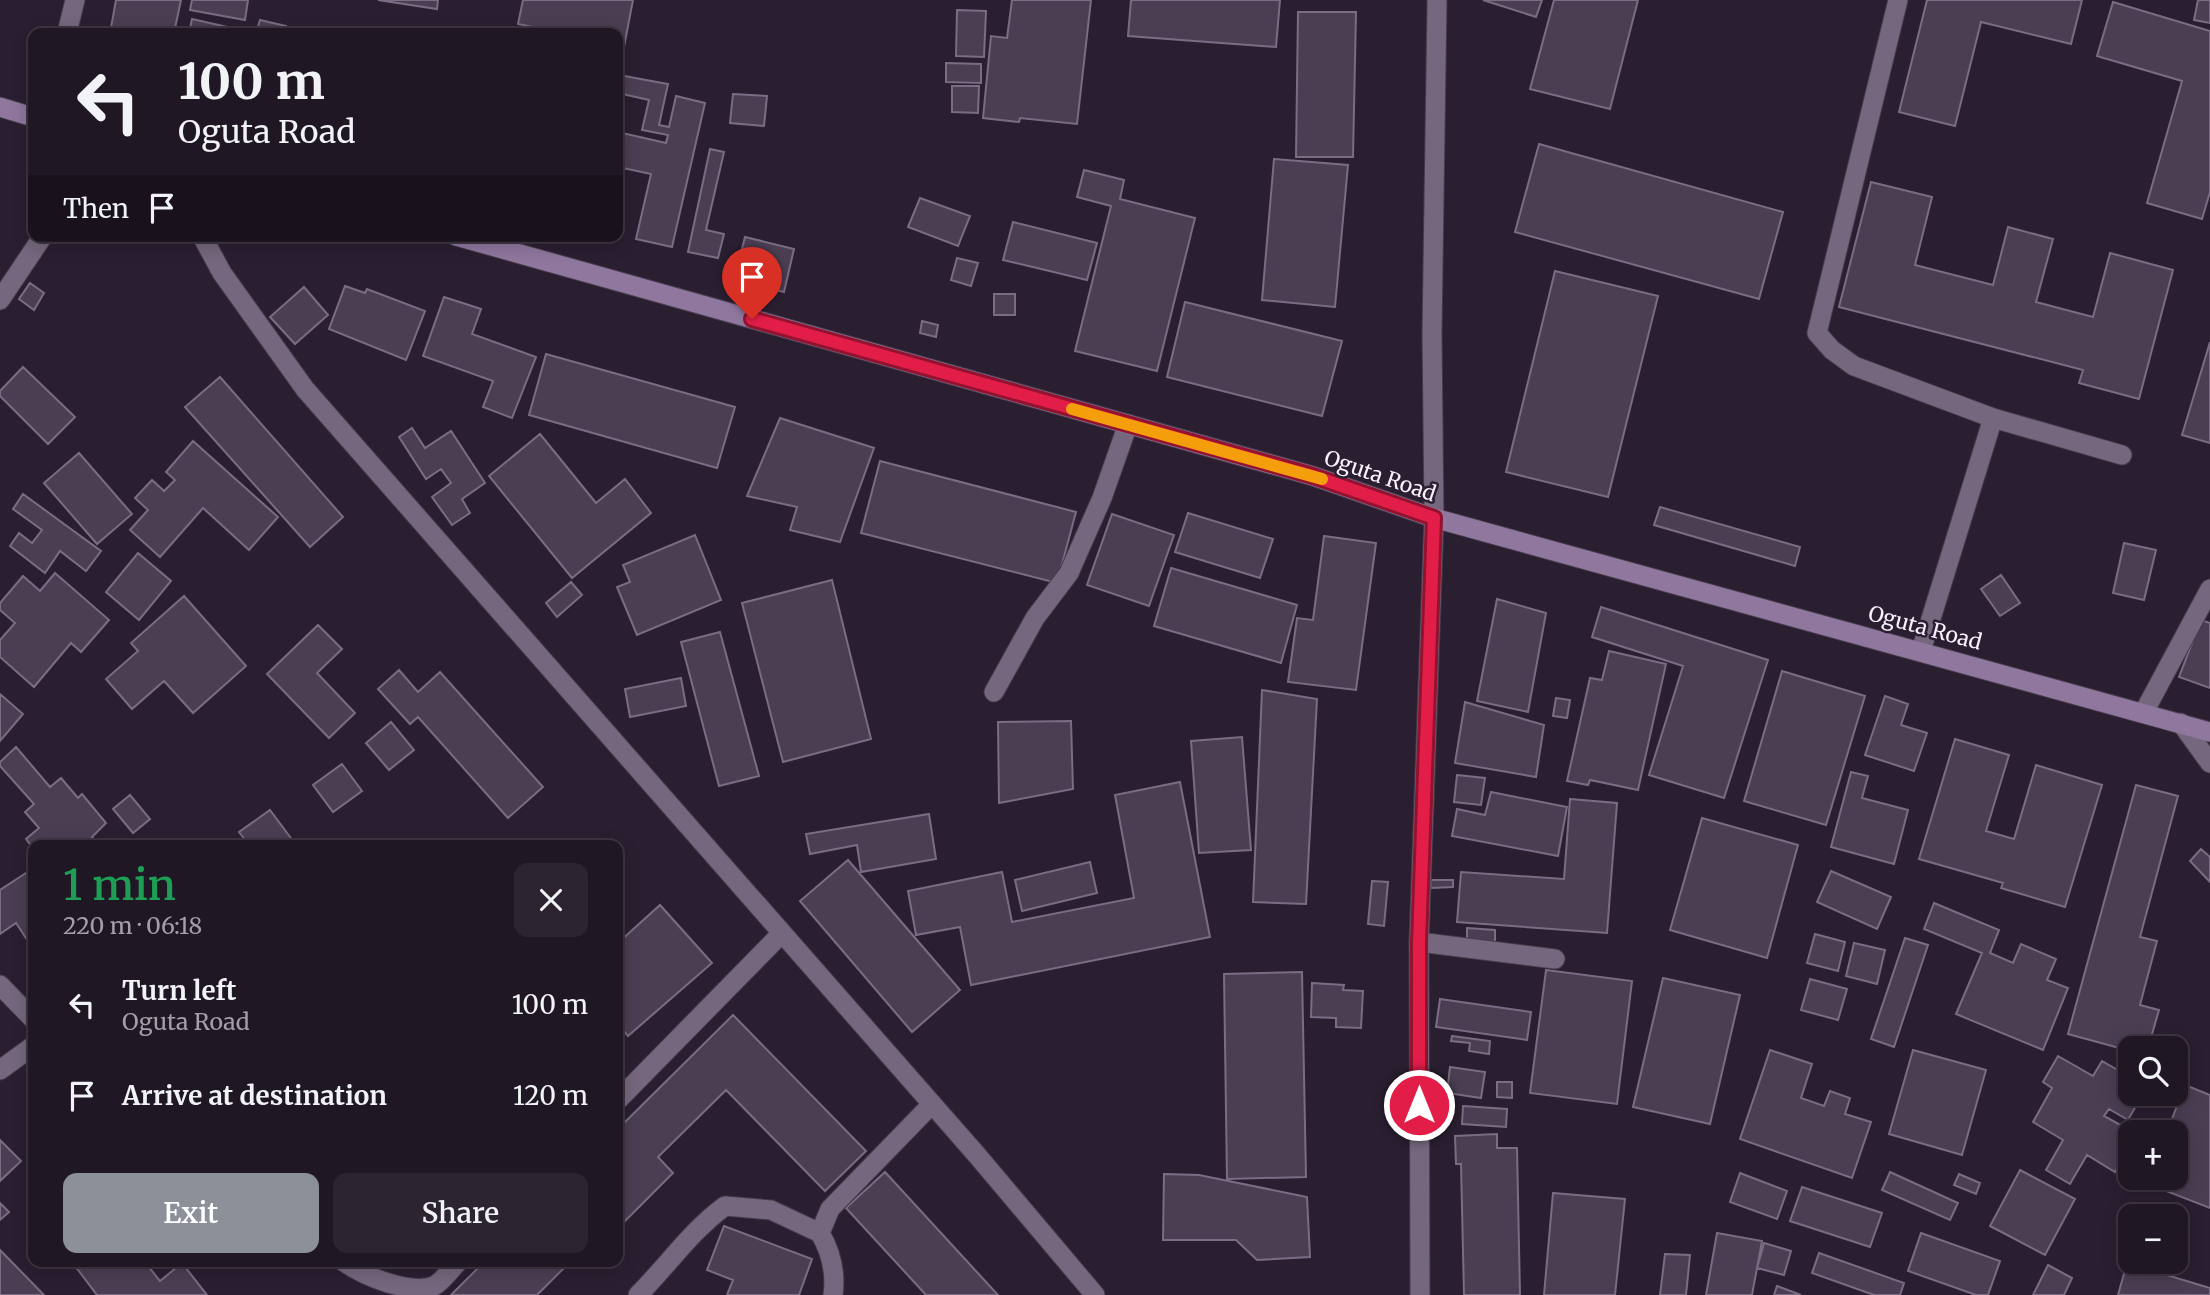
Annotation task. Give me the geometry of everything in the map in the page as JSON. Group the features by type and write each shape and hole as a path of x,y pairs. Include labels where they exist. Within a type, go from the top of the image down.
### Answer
{"main road":[{"path":"0,107 28,115"},
{"name":"Oguta Road","path":"477,242 1313,476 1434,518 2210,732"}],"street":[{"path":"68,28 75,0"},
{"path":"1420,1295 1419,942 1434,518 1432,333 1437,0"},
{"path":"1898,0 1817,333 1832,350 1854,366 1993,418 2122,454"},
{"path":"0,300 40,242"},
{"path":"205,242 222,273 305,389 932,1104 1095,1295"},
{"path":"1920,651 1993,418"},
{"path":"994,692 1035,618 1069,573 1102,498 1128,424"},
{"path":"2144,712 2210,589"},
{"path":"2181,723 2210,762"},
{"path":"623,1095 782,933"},
{"path":"1419,942 1555,959"},
{"path":"0,985 28,1013"},
{"path":"0,1070 28,1050"},
{"path":"820,1233 830,1209 932,1104"},
{"path":"638,1295 660,1273 687,1238 725,1206 771,1210 820,1233 830,1251 833,1295"},
{"path":"351,1267 360,1273 406,1289 434,1286 453,1267"}],"building":[{"path":"116,0 181,0 175,28 111,28"},
{"path":"192,0 248,0 245,20 190,10"},
{"path":"378,0 438,0 437,9"},
{"path":"523,0 633,0 624,47 623,28 538,28 518,24"},
{"path":"1012,0 1091,0 1077,124 1020,118 1019,122 983,118 991,36 1007,38"},
{"path":"1131,0 1280,0 1276,47 1128,36"},
{"path":"1483,0 1542,0 1536,17"},
{"path":"1554,0 1638,0 1610,109 1530,89"},
{"path":"1927,0 2082,0 2071,44 1981,22 1955,126 1899,112"},
{"path":"2198,0 2210,0 2210,23 2194,20"},
{"path":"2113,2 2210,31 2210,192 2202,219 2147,203 2182,81 2097,56"},
{"path":"957,10 986,11 984,57 956,56"},
{"path":"1298,12 1356,12 1353,157 1296,157"},
{"path":"192,19 232,28 190,28"},
{"path":"260,20 286,26 285,28 258,28"},
{"path":"946,63 981,64 981,83 946,82"},
{"path":"623,76 668,84 659,125 669,127 676,96 705,103 672,247 636,239 651,174 623,168 623,133 666,143 668,135 642,130 649,100 623,94"},
{"path":"952,86 979,86 978,113 952,112"},
{"path":"733,94 767,96 764,126 730,123"},
{"path":"1539,144 1783,212 1759,299 1515,232"},
{"path":"710,149 724,152 706,230 724,234 718,258 688,252"},
{"path":"1274,159 1348,165 1335,307 1262,300"},
{"path":"1084,170 1124,180 1120,199 1195,218 1157,371 1075,351 1111,206 1077,197"},
{"path":"1871,182 1932,197 1915,265 1993,285 2008,227 2053,239 2036,302 2093,317 2110,253 2173,270 2139,399 2079,383 2083,370 1839,307"},
{"path":"920,198 970,216 958,246 908,227"},
{"path":"1013,222 1097,243 1087,280 1003,260"},
{"path":"745,237 794,249 784,292 734,280"},
{"path":"957,258 978,263 971,286 951,280"},
{"path":"1555,271 1658,296 1608,497 1506,472"},
{"path":"30,283 44,293 34,310 19,299"},
{"path":"345,286 365,293 367,289 425,311 406,360 329,329"},
{"path":"304,287 328,315 295,344 270,317"},
{"path":"994,294 1015,294 1015,315 994,315"},
{"path":"444,297 481,309 472,334 536,357 512,418 483,407 493,381 423,356"},
{"path":"1185,302 1342,341 1322,416 1167,377"},
{"path":"922,321 938,325 936,337 920,333"},
{"path":"2210,342 2210,443 2182,435"},
{"path":"546,354 735,407 717,468 529,415"},
{"path":"23,367 75,417 48,444 0,396 0,391"},
{"path":"220,377 343,517 310,547 185,407"},
{"path":"780,418 874,448 840,542 790,530 797,507 747,496"},
{"path":"412,428 425,448 451,431 485,483 462,499 470,513 452,525 432,497 451,483 441,469 426,479 399,437"},
{"path":"540,434 596,503 625,479 651,513 572,578 489,476"},
{"path":"193,441 278,517 249,550 203,508 160,557 130,530 148,510 135,498 152,480 164,491 175,480 166,472"},
{"path":"79,453 132,514 97,544 44,483"},
{"path":"880,461 1076,512 1057,583 861,533"},
{"path":"23,494 101,551 86,571 60,551 45,573 10,546 19,533 32,543 42,530 13,509"},
{"path":"1660,507 1800,547 1795,566 1654,525"},
{"path":"1188,513 1273,539 1260,578 1175,552"},
{"path":"1112,514 1174,535 1149,606 1087,585"},
{"path":"695,535 721,600 637,635 617,587 630,582 623,565"},
{"path":"1324,536 1376,543 1356,690 1288,682 1297,618 1313,620"},
{"path":"2124,543 2156,550 2144,600 2113,593"},
{"path":"138,553 171,581 139,620 106,592"},
{"path":"1171,568 1297,605 1281,663 1154,626"},
{"path":"55,573 109,620 81,652 71,643 34,687 0,657 0,640 15,623 0,610 0,603 23,576 40,591"},
{"path":"2001,575 2020,603 2000,616 1981,589"},
{"path":"832,580 871,739 783,762 742,603"},
{"path":"571,582 582,595 557,617 546,603"},
{"path":"184,596 246,666 193,713 164,681 132,709 106,679 138,651 131,643"},
{"path":"1497,599 1546,613 1528,712 1477,701"},
{"path":"1601,607 1768,660 1724,798 1649,775 1683,666 1592,637"},
{"path":"2201,620 2210,623 2210,688 2179,677"},
{"path":"318,625 342,649 317,673 355,713 329,738 267,674"},
{"path":"720,632 759,776 719,786 681,642"},
{"path":"1609,651 1666,664 1638,790 1590,780 1588,785 1567,781 1590,678 1602,680"},
{"path":"399,670 418,692 440,672 543,787 508,818 418,717 410,724 378,689"},
{"path":"1782,671 1865,696 1826,825 1744,801"},
{"path":"681,678 686,706 630,717 625,689"},
{"path":"1262,690 1317,699 1306,904 1253,902"},
{"path":"0,694 23,714 0,741"},
{"path":"1885,696 1908,704 1901,725 1927,733 1914,771 1865,755"},
{"path":"1556,698 1570,700 1567,718 1553,716"},
{"path":"1465,702 1544,725 1536,777 1455,763"},
{"path":"1071,721 1073,789 999,803 998,722"},
{"path":"391,722 414,750 389,770 366,743"},
{"path":"1242,737 1251,850 1199,853 1191,741"},
{"path":"1955,739 2009,755 1986,831 2014,839 2036,765 2102,785 2065,907 2001,888 2003,883 1919,859"},
{"path":"16,747 50,787 61,778 78,798 82,794 106,823 92,837 95,840 28,842 26,839 39,828 25,812 34,804 0,766 0,762"},
{"path":"342,764 362,791 333,812 313,785"},
{"path":"1851,772 1868,776 1862,798 1908,810 1894,864 1831,847"},
{"path":"1457,775 1485,778 1481,805 1454,802"},
{"path":"1180,782 1210,937 971,985 960,927 916,935 908,891 1002,872 1012,922 1134,898 1115,795"},
{"path":"2136,785 2178,796 2140,937 2157,941 2140,1005 2159,1010 2151,1036 2118,1036 2118,1048 2068,1034"},
{"path":"1491,792 1567,807 1558,856 1452,836 1457,809 1485,815"},
{"path":"130,795 150,819 133,833 113,809"},
{"path":"1570,799 1617,803 1607,933 1457,922 1461,872 1564,879"},
{"path":"270,810 292,840 245,840 239,832"},
{"path":"929,814 936,859 861,872 857,845 810,854 806,834"},
{"path":"1702,818 1798,845 1767,958 1670,930"},
{"path":"2201,849 2210,857 2210,882 2190,861"},
{"path":"848,860 960,990 912,1032 800,901"},
{"path":"1090,862 1097,893 1022,911 1015,880"},
{"path":"1831,871 1891,897 1877,929 1817,902"},
{"path":"28,872 28,941 16,923 0,934 0,890"},
{"path":"1431,880 1453,880 1453,887 1431,888"},
{"path":"1372,881 1388,882 1384,926 1368,924"},
{"path":"1934,903 1999,930 1990,953 2013,963 2021,944 2056,959 2047,980 2068,988 2043,1050 1956,1014 1982,953 1924,929"},
{"path":"660,905 712,963 628,1036 623,1030 623,938"},
{"path":"1467,928 1495,930 1495,942 1467,941"},
{"path":"1815,934 1845,942 1838,971 1807,963"},
{"path":"1905,938 1928,945 1894,1047 1871,1039"},
{"path":"1854,943 1885,950 1877,984 1846,976"},
{"path":"1546,970 1632,981 1617,1104 1530,1093"},
{"path":"1302,972 1306,1177 1227,1179 1224,974"},
{"path":"1663,978 1740,995 1710,1124 1633,1107"},
{"path":"1810,979 1847,989 1838,1020 1801,1010"},
{"path":"1312,983 1344,985 1343,990 1363,991 1361,1028 1336,1027 1336,1018 1311,1017"},
{"path":"1440,999 1531,1012 1527,1040 1436,1027"},
{"path":"733,1015 866,1151 825,1191 726,1090 658,1157 673,1173 623,1223 623,1124"},
{"path":"1452,1036 1490,1041 1489,1054 1469,1051 1470,1043 1451,1041"},
{"path":"1770,1050 1812,1064 1801,1098 1824,1106 1830,1091 1850,1098 1845,1114 1871,1122 1852,1178 1740,1139"},
{"path":"1913,1050 1986,1070 1962,1155 1889,1134"},
{"path":"2058,1056 2093,1076 2102,1061 2118,1070 2118,1106 2136,1106 2128,1120 2109,1109 2104,1116 2118,1124 2118,1167 2115,1172 2087,1155 2070,1184 2046,1170 2063,1140 2033,1122 2052,1088 2043,1082"},
{"path":"1450,1067 1485,1072 1481,1098 1447,1093"},
{"path":"1497,1082 1512,1082 1512,1098 1497,1097"},
{"path":"2188,1086 2210,1095 2210,1208 2164,1190 2188,1190 2188,1120 2172,1120 2177,1106 2188,1106"},
{"path":"1463,1106 1507,1109 1506,1127 1462,1124"},
{"path":"1497,1134 1497,1148 1517,1148 1520,1295 1464,1295 1461,1164 1456,1164 1455,1136"},
{"path":"0,1140 21,1161 0,1181"},
{"path":"2020,1170 2075,1199 2045,1255 1990,1226"},
{"path":"885,1172 998,1295 926,1295 846,1208"},
{"path":"1890,1172 1958,1203 1950,1220 1882,1190"},
{"path":"1740,1173 1787,1191 1777,1219 1730,1202"},
{"path":"1164,1174 1199,1175 1307,1197 1310,1257 1257,1260 1236,1240 1163,1240"},
{"path":"1959,1174 1980,1183 1976,1194 1954,1185"},
{"path":"1802,1187 1882,1213 1870,1247 1790,1221"},
{"path":"1553,1193 1625,1199 1615,1295 1544,1295"},
{"path":"0,1203 9,1212 0,1220"},
{"path":"724,1226 812,1259 799,1295 727,1295 733,1280 707,1270"},
{"path":"1717,1233 1762,1241 1752,1295 1706,1295"},
{"path":"1921,1233 2000,1261 1988,1295 1976,1295 1908,1271"},
{"path":"1764,1243 1791,1251 1784,1275 1757,1268"},
{"path":"0,1250 44,1295 0,1295"},
{"path":"1819,1253 1904,1283 1900,1295 1874,1295 1812,1273"},
{"path":"1665,1254 1690,1255 1686,1295 1660,1295"},
{"path":"2048,1265 2072,1278 2064,1295 2033,1295"},
{"path":"76,1267 149,1267 160,1281 177,1267 185,1267 207,1295 97,1295"},
{"path":"479,1267 565,1267 537,1295 451,1295"},
{"path":"2124,1274 2164,1274 2210,1288 2210,1295 2118,1295"},
{"path":"1777,1286 1801,1295 1774,1295"}],"slow traffic":[{"path":"1072,409 1322,479"}],"route":[{"path":"752,319 1313,476 1434,518 1419,942 1419,1105"}]}
